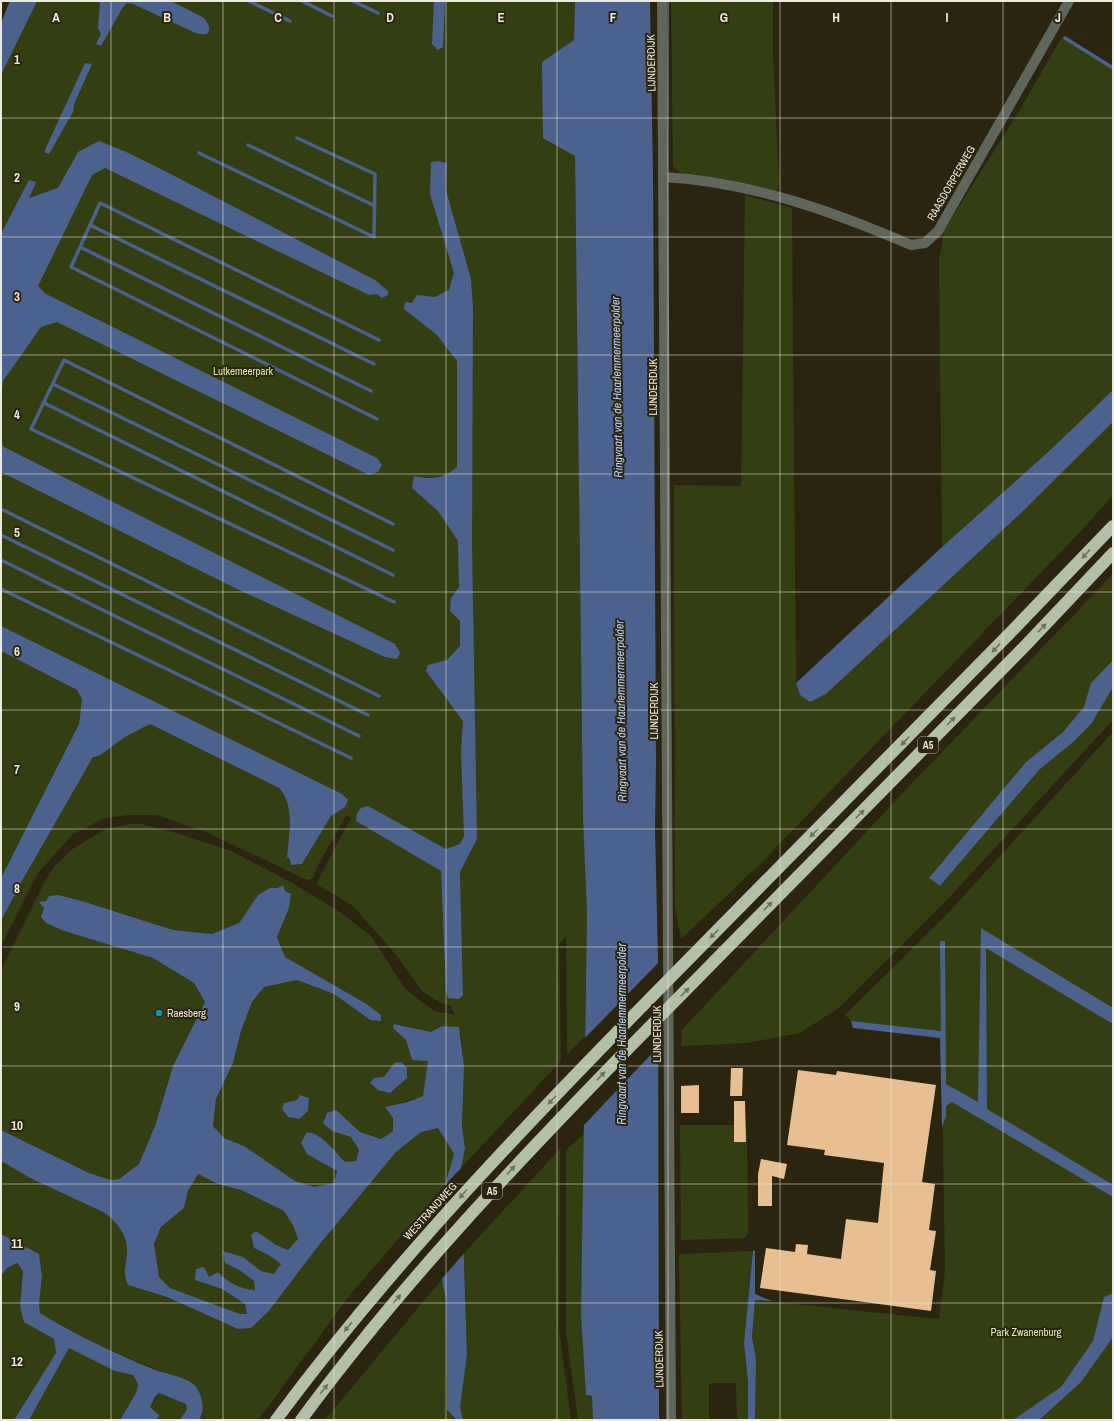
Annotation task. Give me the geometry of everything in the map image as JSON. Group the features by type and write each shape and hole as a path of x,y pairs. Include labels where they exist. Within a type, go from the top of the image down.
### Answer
{"highway":[{"name":"WESTRANDWEG","path":"276,1420 372,1297 494,1160 741,906 1016,628 1113,526"},
{"name":"A5","path":"301,1420 372,1329 463,1222 519,1162 618,1059 1025,646 1113,553"}],"street":[{"name":"LIJNDERDIJK","path":"662,1 671,1420"},
{"name":"RAASDORPERWEG","path":"664,177 712,182 782,196 822,209 911,245 925,243 938,231 1069,1"}],"green space":[{"name":"Lutkemeerpark","path":"27,1 438,1 443,12 445,1 575,1 574,40 543,137 575,155 583,819 587,913 585,1036 567,1055 566,936 559,944 561,1061 461,1168 465,1148 462,1125 464,1066 461,1034 442,1026 431,1032 396,1024 394,1028 406,1040 412,1060 429,1060 423,1096 386,1107 393,1118 393,1131 381,1139 360,1132 349,1122 332,1131 351,1137 359,1150 357,1161 345,1162 322,1138 324,1163 337,1171 334,1183 314,1187 295,1181 244,1146 224,1138 213,1126 216,1099 233,1063 241,1031 252,1002 264,987 297,980 334,994 369,1020 381,1021 365,1003 285,957 277,937 289,908 278,888 270,888 258,895 239,923 212,934 173,930 85,902 42,901 46,923 64,931 153,958 194,983 205,1002 173,1066 155,1126 139,1164 118,1179 111,1180 89,1173 1,1130 1,970 44,883 55,865 74,848 106,829 130,824 142,824 176,833 231,851 289,881 340,912 371,936 405,989 434,1011 455,1015 451,1006 439,1002 423,992 393,951 352,905 316,884 351,818 346,816 318,865 312,879 307,880 208,833 157,815 128,815 105,818 73,834 38,873 1,946 1,921 14,896 19,895 21,892 18,888 93,757 99,755 125,737 150,724 279,788 284,795 289,812 290,830 287,857 290,859 291,865 302,864 331,816 1,632 1,55","holes":["438,161 447,163 446,190 471,279 472,290","357,821 457,855 475,838 477,839 460,872 463,995 446,991 441,871"]},
{"path":"671,1 773,1 773,57 779,183 777,191 680,173 673,166"},
{"path":"1062,37 1113,69 1113,390 1047,453 942,547 939,261 944,230 1015,118"},
{"path":"745,195 792,208 796,683 800,695 810,702 826,694 1021,513 1113,422 1113,495 1081,531 759,865 681,939 675,907 674,485 741,486"},
{"path":"1113,574 1113,660 1091,683 1085,707 1063,732 1026,762 929,878 940,886 1039,770 1072,743 1113,687 1113,720 945,902 840,1007 800,1033 747,1043 681,1046 682,1030 896,800"},
{"path":"1,651 77,690 82,699 79,724 1,878"},
{"name":"Park Zwanenburg","path":"1113,732 1113,1420 755,1420 756,1359 752,1337 755,1300 939,1319 945,1270 941,1031 851,1021 845,1015 950,911"},
{"path":"680,1125 744,1125 747,1128 748,1233 745,1238 681,1240"},
{"path":"438,1128 454,1154 445,1185 353,1291 258,1420 199,1420 202,1416 192,1383 114,1352 58,1324 40,1313 39,1304 42,1276 39,1254 1,1234 1,1161 30,1178 103,1212 111,1219 119,1227 125,1237 127,1253 125,1275 129,1285 167,1297 238,1329 251,1328 268,1312 319,1245 396,1152 421,1132"},
{"path":"585,1133 581,1315 586,1395 592,1396 593,1420 578,1420 566,1332 566,1150"},
{"path":"560,1149 559,1329 571,1420 463,1420 460,1407 467,1355 464,1253"},
{"path":"198,1174 218,1184 241,1190 284,1211 295,1227 298,1239 289,1250 276,1245 256,1231 254,1248 270,1256 281,1264 274,1274 261,1271 243,1257 225,1263 239,1270 254,1281 255,1290 235,1285 226,1280 218,1272 209,1277 195,1280 222,1289 245,1304 247,1314 240,1314 170,1288 159,1277 154,1244 161,1227 184,1208 188,1191"},
{"path":"753,1251 744,1343 748,1382 748,1420 737,1420 736,1383 713,1383 709,1384 709,1420 682,1420 679,1254"},
{"path":"17,1263 23,1271 20,1306 54,1339 56,1353 14,1420 1,1420 1,1276 7,1268"},
{"path":"442,1279 446,1300 447,1410 457,1420 325,1420"},
{"path":"69,1348 115,1371 133,1375 138,1384 136,1393 120,1420 29,1420"},
{"path":"159,1393 186,1404 187,1409 180,1420 155,1420 160,1416 150,1407"}],"water":[{"path":"10,1 37,1 1,75 1,23"},
{"path":"100,1 171,1 204,18 209,26 209,32 206,34 198,34 133,4 127,3 123,7 101,46 96,44 101,34 98,28"},
{"path":"434,1 445,1 443,47 438,50 432,44"},
{"name":"Ringvaart van de Haarlemmermeerpolder","path":"575,1 650,1 653,174 656,763 655,829 658,961 659,1420 593,1420 592,1396 586,1395 581,1315 587,913 583,819 575,156 543,138 542,62 574,40"},
{"path":"85,63 92,64 74,104 73,112 49,154 44,152"},
{"path":"99,141 155,166 375,280 388,291 388,295 382,298 377,294 369,295 105,168 92,175 38,286 46,294 377,458 382,465 378,472 369,475 57,322 41,327 3,381 1,397 1,234 29,180 36,182 29,198 58,188 78,152"},
{"path":"438,161 447,163 446,190 471,279 473,308 472,544 477,839 460,872 463,995 459,999 448,998 446,991 441,871 356,821 357,814 361,808 368,806 446,849 460,844 464,836 461,751 463,721 426,671 428,665 447,660 460,646 460,621 450,611 451,598 459,587 458,541 438,511 412,488 414,476 437,478 447,474 457,467 457,361 437,335 404,309 405,302 412,303 417,295 435,297 449,290 454,273 430,194 431,162"},
{"path":"1113,390 1113,422 1021,513 826,694 810,702 800,695 796,683 942,547 1047,453"},
{"path":"1,443 4,447 395,644 400,653 397,659 385,657 237,589 1,472"},
{"path":"1,626 342,794 348,800 345,807 331,816 302,864 291,865 290,859 287,857 290,830 289,812 284,795 279,788 150,724 125,737 99,756 93,757 18,888 21,894 14,896 1,921 1,878 79,724 82,699 77,690 1,651"},
{"path":"1113,660 1113,687 1091,724 1072,743 1039,770 940,886 929,878 1026,762 1063,732 1084,707 1091,683"},
{"path":"283,885 285,891 291,894 289,908 277,937 285,957 365,1003 381,1015 381,1021 370,1020 334,994 297,980 264,987 252,1002 241,1031 233,1063 216,1099 213,1126 224,1138 244,1146 295,1181 314,1187 334,1183 337,1171 307,1154 301,1143 307,1132 313,1133 323,1139 345,1162 356,1161 359,1150 351,1137 332,1131 323,1123 327,1113 336,1110 360,1132 381,1139 393,1131 393,1118 385,1107 407,1102 423,1096 428,1061 412,1060 406,1040 393,1028 394,1024 431,1032 442,1026 459,1027 464,1066 462,1125 465,1148 461,1168 467,1355 460,1407 463,1420 457,1420 447,1410 446,1300 442,1279 445,1185 454,1154 438,1128 421,1132 396,1152 319,1245 268,1312 251,1328 238,1329 167,1297 128,1285 125,1275 127,1253 125,1237 119,1227 111,1219 103,1212 30,1178 1,1161 1,1130 89,1173 111,1180 119,1179 139,1164 155,1126 173,1066 205,1002 194,983 153,958 64,931 46,923 41,917 44,908 39,902 46,901 49,896 58,895 173,930 212,934 239,923 258,895 270,888 278,888","holes":["198,1174 218,1184 241,1190 284,1211 294,1227 298,1239 288,1250 276,1245 256,1231 251,1235 254,1248 270,1256 281,1264 274,1274 261,1271 243,1257 223,1251 225,1263 239,1270 254,1281 255,1290 235,1285 218,1272 209,1277 204,1267 196,1269 195,1280 222,1289 245,1304 247,1314 240,1314 170,1288 159,1277 154,1244 161,1227 184,1208 188,1191"]},
{"path":"981,928 1113,1008 1113,1024 986,948 987,1109 1113,1185 1113,1197 952,1102 946,1106 946,1116 942,1127 940,1038 853,1028 851,1021 941,1031 940,941 945,941 946,1084 978,1102"},
{"path":"401,1062 407,1068 407,1078 390,1093 378,1090 370,1083 374,1078 384,1077 394,1063"},
{"path":"300,1095 309,1098 308,1111 299,1119 288,1117 282,1109 284,1103 297,1100"},
{"path":"1,1234 39,1254 42,1276 39,1304 40,1313 67,1329 110,1350 153,1369 179,1377 193,1384 199,1391 203,1406 199,1420 180,1420 187,1409 186,1404 159,1393 155,1397 150,1407 160,1416 155,1420 120,1420 136,1393 138,1384 133,1375 115,1371 69,1348 29,1420 14,1420 56,1353 54,1339 24,1322 20,1306 23,1271 17,1263 7,1268 1,1276"},
{"path":"755,1250 755,1294 772,1301 755,1300 752,1337 756,1359 755,1420 748,1420 748,1382 744,1343 753,1251"},
{"path":"1113,1293 1113,1337 1081,1382 1039,1420 1013,1420 1061,1387 1093,1341 1104,1297"}],"pier":[{"path":"660,961 660,1045 583,1126 583,1040"},
{"path":"464,1165 466,1251 440,1281 443,1187"}],"building":[{"path":"731,1068 743,1068 742,1096 730,1096"},
{"path":"798,1070 836,1075 837,1071 936,1085 922,1182 935,1184 929,1230 936,1231 930,1270 936,1271 931,1311 760,1288 766,1248 795,1252 796,1244 808,1245 807,1254 841,1259 846,1219 878,1223 884,1163 824,1155 825,1150 787,1145"},
{"path":"699,1085 699,1113 681,1113 681,1086"},
{"path":"734,1101 745,1101 746,1142 734,1142"},
{"path":"761,1159 787,1164 784,1179 772,1176 772,1206 758,1206 758,1174"}],"waterway":[{"path":"249,1 290,21"},
{"path":"302,1 332,16"},
{"path":"353,1 378,13"},
{"path":"1065,38 1113,68"},
{"path":"199,153 374,237 375,174 297,138"},
{"path":"248,145 375,206"},
{"path":"377,419 71,267 100,203 379,340"},
{"path":"90,225 374,364"},
{"path":"80,247 371,391"},
{"path":"393,524 64,360 31,429 394,602"},
{"path":"53,384 393,550"},
{"path":"44,403 393,575"},
{"path":"1,509 379,696"},
{"path":"1,535 368,715"},
{"path":"1,560 359,736"},
{"path":"1,589 351,758"}],"place":[{"name":"Raesberg","path":"159,1013"}]}
